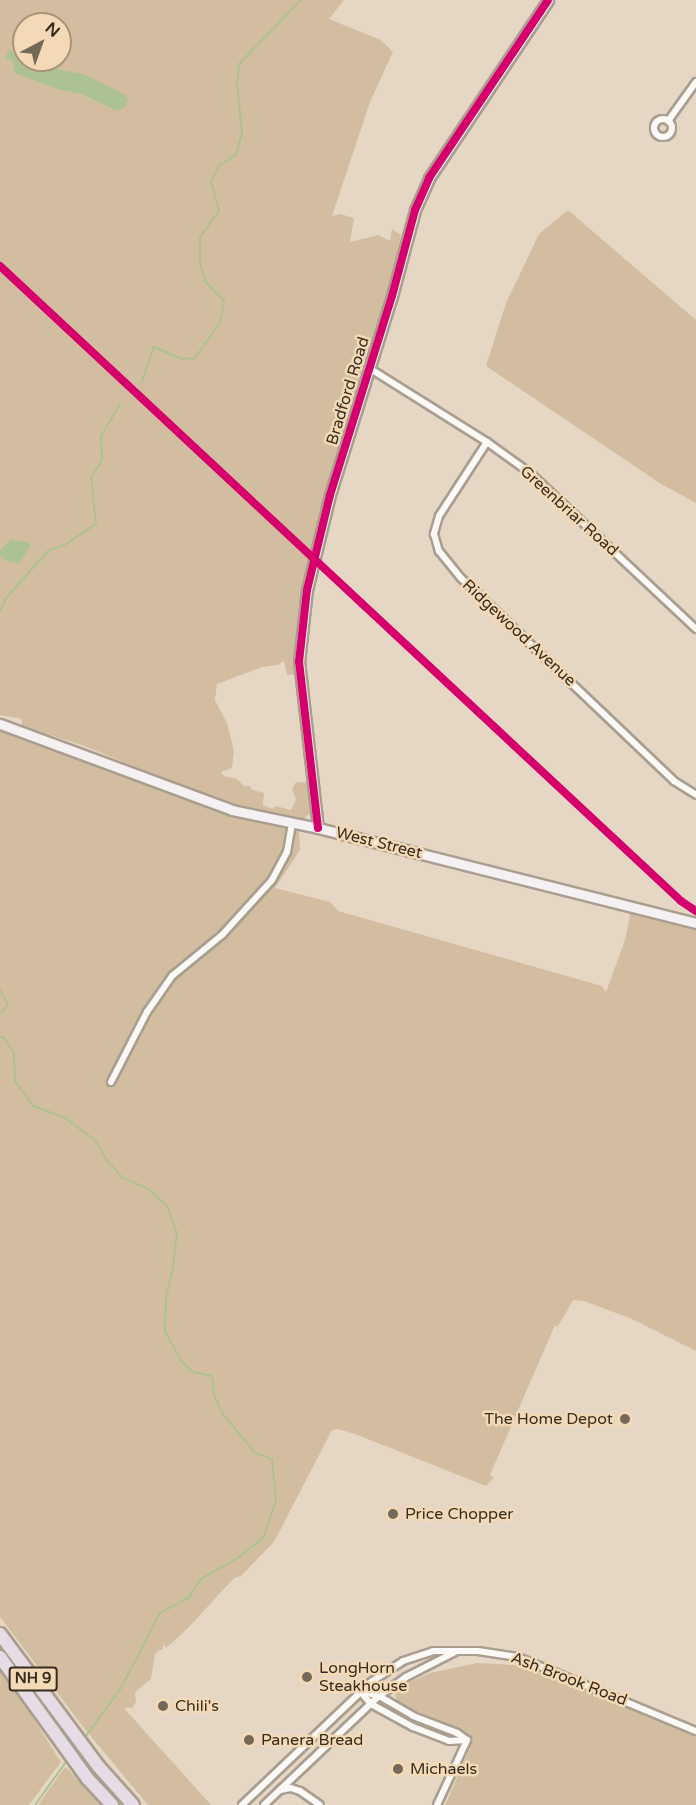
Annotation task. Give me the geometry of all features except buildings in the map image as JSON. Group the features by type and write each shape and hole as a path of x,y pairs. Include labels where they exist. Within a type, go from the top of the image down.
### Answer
{"highway":[{"name":"NH 9","path":"0,1634 98,1766 133,1805"},
{"name":"NH 9","path":"0,1657 88,1779 112,1805"}],"street":[{"name":"Bradford Road","path":"318,828 299,662 304,607 330,495 415,210 429,178 548,0"},
{"path":"668,121 696,82"},
{"name":"Greenbriar Road","path":"369,368 487,442 546,486 696,629"},
{"name":"Ridgewood Avenue","path":"487,442 439,516 434,534 439,551 461,579 674,781 696,795"},
{"name":"West Street","path":"0,724 207,802 696,923"},
{"path":"111,1082 147,1011 172,976 222,935 272,880 287,852 292,823"},
{"name":"Ash Brook Road","path":"242,1805 360,1691 390,1669 414,1656 433,1651 496,1652 518,1657 696,1731"},
{"path":"264,1805 379,1696 406,1677 458,1651"},
{"path":"360,1691 379,1696 413,1716 467,1740"},
{"path":"360,1691 370,1704 425,1732 449,1741 467,1740"},
{"path":"437,1805 467,1740"},
{"path":"280,1790 296,1790 320,1805"}],"shaded area":[{"path":"0,0 344,0 329,19 381,40 393,52 370,102 332,216 340,214 354,218 350,242 378,235 390,241 392,229 401,235 386,302 326,491 305,578 296,674 287,675 284,661 278,665 262,667 217,684 215,700 227,723 234,751 232,768 221,772 224,776 237,779 244,786 250,786 252,790 264,793 263,805 272,809 276,806 291,810 296,800 292,789 296,782 309,783 310,813 304,819 230,806 82,745 22,726 22,719 0,715"},
{"path":"9,50 12,51 12,60 5,58"},
{"path":"72,72 83,74 124,94 128,100 126,107 117,111 84,95 58,89 15,73"},
{"path":"568,210 696,320 696,503 661,484 486,366 506,303 539,234"},
{"path":"11,540 28,542 30,546 19,564 6,561 0,555 0,550"},
{"path":"0,729 172,794 299,829 300,850 275,888 330,902 338,911 602,986 606,992 625,940 631,910 696,927 696,1351 632,1319 584,1301 573,1300 557,1327 555,1325 490,1475 494,1477 486,1486 355,1434 338,1429 332,1430 274,1542 241,1576 234,1578 189,1627 166,1648 164,1644 162,1650 155,1654 151,1679 135,1692 136,1702 132,1708 124,1708 211,1805 148,1805 84,1728 0,1617"},
{"path":"477,1663 514,1665 551,1676 696,1737 696,1805 445,1805 470,1748 467,1740 458,1729 397,1703 395,1693 405,1684 430,1673"},
{"path":"0,1666 61,1762 29,1805 0,1805"},
{"path":"65,1767 67,1768 100,1805 38,1805"}],"waterway":[{"path":"142,381 154,347 182,359 195,358 220,322 224,301 205,281 200,262 200,237 219,211 211,181 219,165 236,155 242,133 237,83 239,64 301,0"},
{"path":"0,611 6,598 48,551 66,544 96,524 91,478 102,460 101,436 120,404"},
{"path":"0,990 8,1005 0,1014"},
{"path":"0,1037 4,1038 14,1053 15,1081 33,1106 64,1117 95,1140 108,1162 123,1178 147,1188 167,1206 177,1233 166,1298 165,1331 181,1361 193,1372 212,1376 214,1395 223,1414 255,1453 272,1459 276,1500 264,1537 238,1558 201,1579 188,1598 160,1613 121,1688 83,1740"},
{"path":"35,1805 68,1759"}],"cycle path":[{"path":"318,828 299,662 307,590 330,495 392,296 415,210 429,178 548,0"},
{"path":"0,266 681,901 696,911"}],"place":[{"name":"The Home Depot","path":"625,1419"},
{"name":"Price Chopper","path":"393,1514"},
{"name":"LongHorn Steakhouse","path":"307,1677"},
{"name":"Chili's","path":"163,1706"},
{"name":"Panera Bread","path":"249,1740"},
{"name":"Michaels","path":"398,1769"}]}
